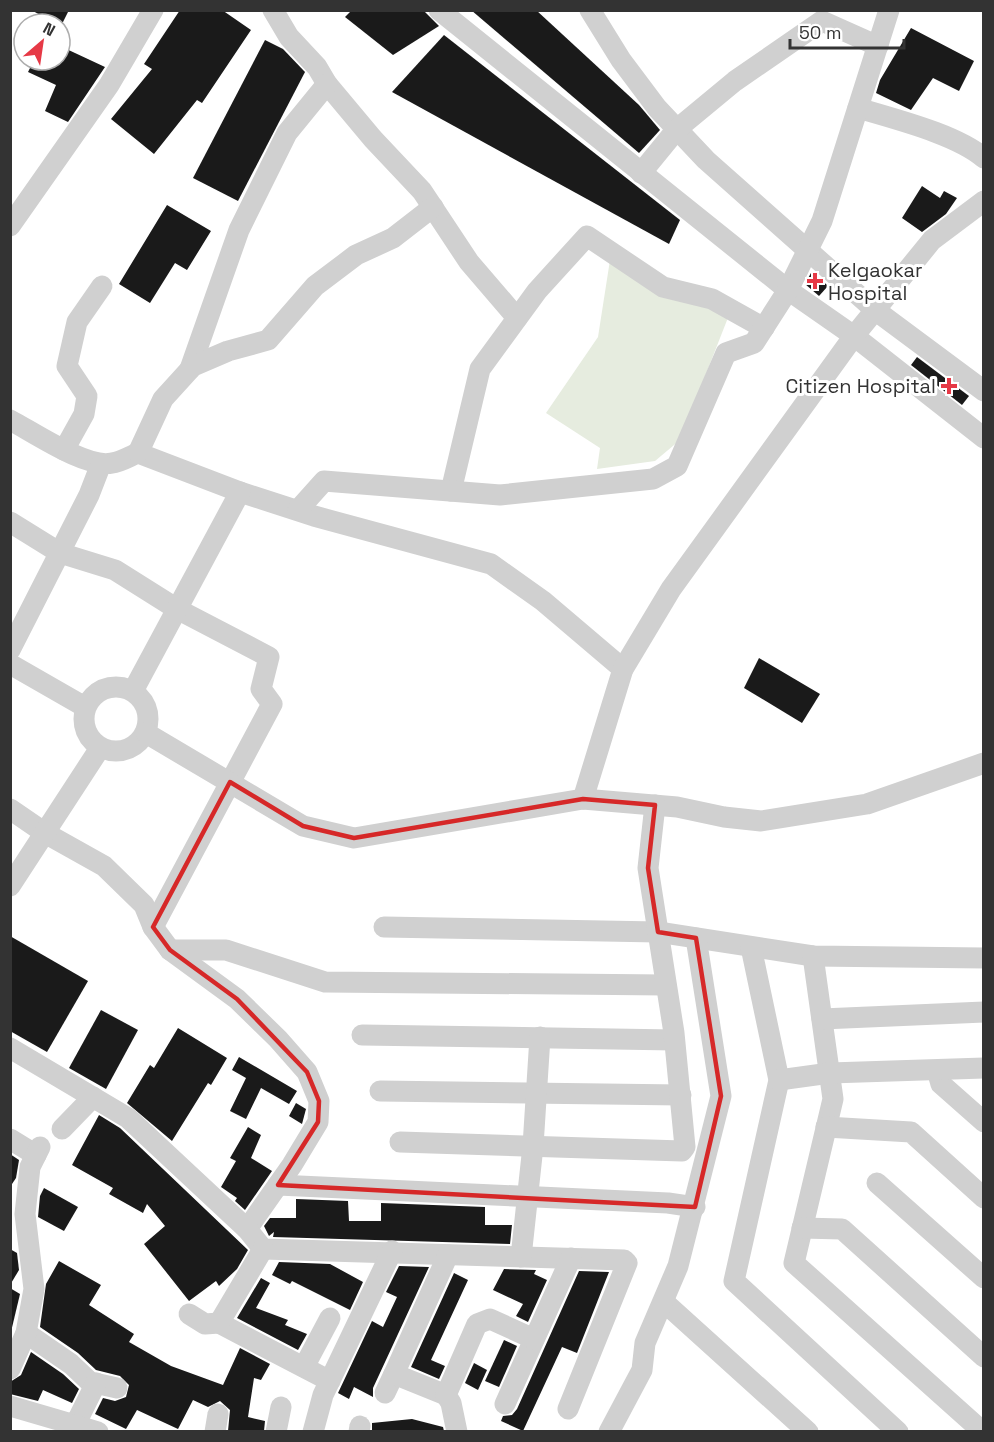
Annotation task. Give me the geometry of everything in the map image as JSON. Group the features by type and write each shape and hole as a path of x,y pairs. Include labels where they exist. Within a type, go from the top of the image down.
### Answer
{"street":[{"path":"10,226 109,85 153,10"},
{"path":"273,10 289,37 317,67 327,84 422,191 469,262 517,318"},
{"path":"439,10 788,290 854,336 984,438"},
{"path":"590,10 621,60 657,108 706,160 875,310 984,391"},
{"path":"298,510 324,481 500,495 653,479 677,466 726,353 754,343 788,290 822,220 889,10"},
{"path":"641,173 677,129 735,81 822,21 878,46"},
{"path":"10,420 64,450 101,464 112,464 138,453 163,399 190,369 239,230 287,133 327,84"},
{"path":"858,108 920,128 976,151 984,158"},
{"path":"583,800 623,669 671,588 875,310 932,240 984,201"},
{"path":"190,369 228,351 268,340 315,286 356,255 393,238 433,207"},
{"path":"451,491 480,369 517,318 587,236 663,287 712,299 764,328"},
{"path":"64,450 84,414 87,396 67,366 77,322 102,286"},
{"path":"138,453 240,492 491,564 543,601 623,669"},
{"path":"10,650 89,495 101,464"},
{"path":"133,691 240,492"},
{"path":"10,522 60,553 115,570 177,609 269,657 261,689 272,704 153,927"},
{"path":"10,664 85,707"},
{"path":"111,687 133,691 142,699 147,710 149,722 146,733 138,744 126,750 113,752 100,748 91,741 85,730 83,718 85,707 91,697 111,687"},
{"path":"146,733 303,826 354,838 583,800 655,805 761,820 867,804 984,763"},
{"path":"10,886 100,748"},
{"path":"400,1142 682,1151 685,1147 681,1095 648,868 655,805"},
{"path":"10,809 45,833 104,866 144,905 153,927 170,950 237,999 278,1039 307,1072 319,1101 318,1122 247,1230"},
{"path":"384,927 658,932 813,956 984,958"},
{"path":"611,1427 642,1370 645,1343 678,1266 695,1207 721,1096 696,938"},
{"path":"751,947 779,1080 734,1281 897,1431"},
{"path":"170,950 226,950 325,982 666,985"},
{"path":"813,956 833,1099 794,1263 983,1431"},
{"path":"822,1019 984,1012"},
{"path":"362,1035 674,1040"},
{"path":"521,1257 533,1146 540,1038"},
{"path":"10,1048 128,1118 247,1230 263,1249 392,1251 448,1255 624,1260 627,1263 568,1409"},
{"path":"779,1080 830,1073 984,1068"},
{"path":"937,1070 941,1084 984,1122"},
{"path":"380,1091 681,1095"},
{"path":"62,1129 93,1097"},
{"path":"826,1127 911,1132 984,1197"},
{"path":"10,1139 38,1151 30,1167 25,1214 34,1289 26,1333 10,1369"},
{"path":"877,1183 984,1278"},
{"path":"278,1185 668,1203 695,1207"},
{"path":"802,1228 842,1229 984,1357"},
{"path":"219,1323 263,1249"},
{"path":"313,1431 324,1396 392,1251"},
{"path":"385,1393 448,1255"},
{"path":"505,1404 571,1258"},
{"path":"664,1302 808,1431"},
{"path":"189,1314 205,1324 219,1323 304,1368 324,1396"},
{"path":"304,1368 330,1318"},
{"path":"394,1374 452,1413 477,1324 483,1319 490,1319 534,1340"},
{"path":"26,1333 71,1364 90,1382 106,1385 75,1425"},
{"path":"10,1406 98,1431"},
{"path":"276,1431 281,1407"}],"highlighted area":[{"path":"230,782 303,826 354,838 583,799 655,805 648,868 658,932 696,938 721,1096 695,1207 278,1185 318,1122 319,1101 307,1072 237,999 170,950 153,927"}],"shaded area":[{"path":"610,260 731,310 680,440 655,461 597,469 600,448 546,413 598,337"}],"building":[{"path":"31,10 69,10 68,12"},
{"path":"180,10 222,10 251,30 202,103 197,100 154,154 111,119 152,69 144,64"},
{"path":"352,10 423,10 439,26 393,55 345,17"},
{"path":"471,10 536,10 639,105 660,130 639,153"},
{"path":"911,28 974,61 959,91 933,78 911,110 876,93 880,80"},
{"path":"444,35 680,220 669,244 392,92"},
{"path":"265,40 283,49 305,72 238,201 193,178"},
{"path":"72,52 105,67 68,122 45,111 56,85 28,72 72,72"},
{"path":"922,186 940,198 944,191 957,198 946,214 922,232 902,218"},
{"path":"167,205 211,231 187,270 175,263 150,303 119,284"},
{"path":"812,271 828,286 819,296 805,284"},
{"path":"917,357 969,396 962,405 911,365"},
{"path":"759,658 820,694 802,723 744,688"},
{"path":"10,936 88,981 47,1052 10,1031"},
{"path":"101,1010 138,1030 106,1089 69,1068"},
{"path":"178,1028 227,1058 211,1085 208,1083 172,1141 127,1103 150,1065 154,1068"},
{"path":"239,1057 297,1091 289,1104 261,1088 246,1119 230,1111 246,1078 232,1070"},
{"path":"296,1103 306,1109 302,1124 289,1116"},
{"path":"99,1115 120,1128 248,1250 237,1269 219,1286 216,1281 189,1301 144,1244 165,1226 147,1204 143,1213 109,1194 113,1188 72,1165"},
{"path":"248,1127 261,1135 251,1158 272,1171 245,1210 235,1201 237,1198 221,1187 236,1161 230,1158"},
{"path":"10,1154 19,1160 16,1178 10,1187"},
{"path":"44,1188 78,1207 64,1231 38,1217 40,1196"},
{"path":"296,1199 348,1201 349,1221 381,1221 381,1203 485,1207 485,1225 512,1225 510,1244 273,1237 274,1232 269,1236 264,1226 270,1218 296,1218"},
{"path":"10,1249 17,1253 19,1270 10,1285"},
{"path":"59,1261 101,1285 89,1305 134,1334 129,1342 171,1366 223,1385 240,1348 270,1364 261,1380 254,1378 248,1417 265,1421 264,1431 228,1431 230,1410 220,1401 208,1407 193,1400 178,1429 137,1410 126,1429 95,1414 103,1398 115,1401 126,1397 129,1385 120,1376 96,1370 78,1353 40,1327 46,1284"},
{"path":"279,1262 330,1264 363,1282 350,1310 292,1281 290,1284 272,1275"},
{"path":"399,1266 429,1267 373,1388 373,1397 354,1387 349,1399 338,1393 372,1321 383,1327 397,1297 386,1292"},
{"path":"504,1269 536,1270 534,1274 547,1280 528,1322 516,1316 523,1304 493,1290"},
{"path":"579,1271 609,1272 577,1353 562,1347 523,1431 501,1421 503,1416 512,1415 517,1409"},
{"path":"454,1273 468,1280 431,1360 445,1366 439,1379 411,1367"},
{"path":"261,1278 270,1283 256,1308 288,1320 285,1325 307,1334 298,1350 237,1318"},
{"path":"10,1288 20,1294 10,1336"},
{"path":"504,1340 517,1346 499,1387 485,1381"},
{"path":"31,1352 63,1374 79,1389 72,1403 43,1390 38,1401 10,1394 10,1382 21,1375"},
{"path":"474,1363 487,1370 478,1390 465,1383"},
{"path":"412,1419 443,1427 444,1431 372,1431 372,1423"}],"place":[{"name":"Kelgaokar Hospital","path":"815,281"},
{"name":"Citizen Hospital","path":"949,386"}]}
